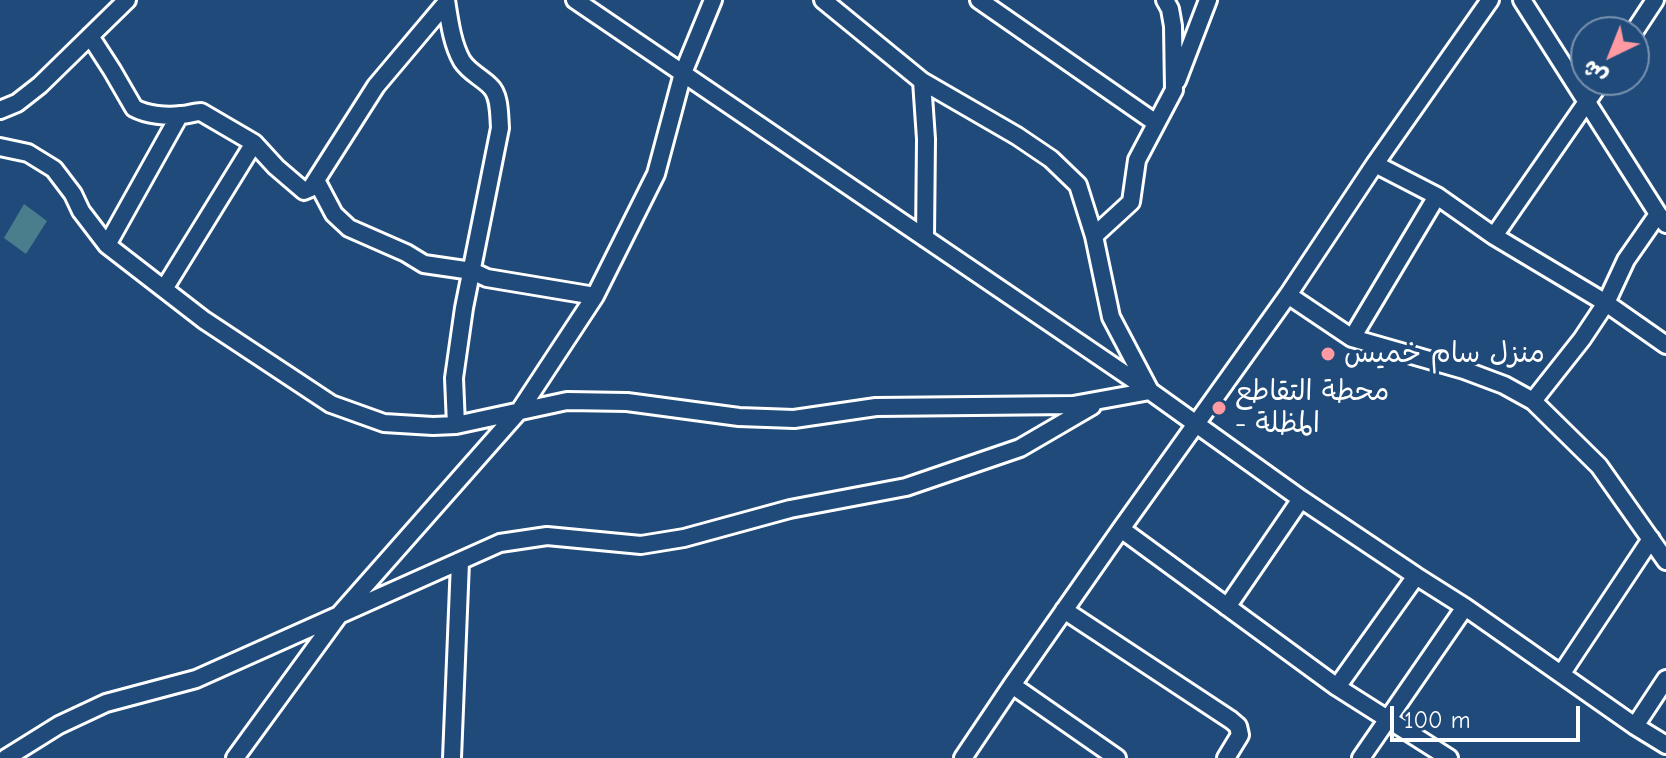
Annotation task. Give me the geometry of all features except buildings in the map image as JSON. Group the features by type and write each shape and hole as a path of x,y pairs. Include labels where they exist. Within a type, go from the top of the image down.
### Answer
{"street":[{"path":"0,110 17,103 40,85 127,0"},
{"path":"575,0 1150,391 1301,499 1666,745"},
{"path":"235,758 339,615 520,410 595,296 656,174 683,73 713,0"},
{"path":"823,0 922,81 1017,136 1051,159 1078,185 1094,236 1111,317 1150,391"},
{"path":"979,0 1156,123"},
{"path":"1165,0 1173,26 1174,90"},
{"path":"1094,236 1131,202 1137,160 1174,90 1208,0"},
{"path":"963,758 1288,295 1490,0"},
{"path":"1522,0 1662,219 1626,260 1606,303 1533,401"},
{"path":"90,36 134,108 179,116 201,112 254,143 304,191 311,188 376,86 446,1"},
{"path":"446,1 462,61 492,87 498,103 500,128 454,378 456,425"},
{"path":"922,81 926,139 925,238"},
{"path":"1494,236 1590,96"},
{"path":"107,245 179,116"},
{"path":"164,289 254,143"},
{"path":"0,147 28,153 54,169 107,245 204,320 331,404 384,423 456,425 567,401 627,402 739,417 794,419 876,407 1073,405 1150,391"},
{"path":"1375,164 1437,196 1494,236 1606,303 1666,345"},
{"path":"316,180 334,214 349,228 424,264 595,296"},
{"path":"1352,338 1437,196"},
{"path":"1288,295 1352,338 1464,370 1504,385 1533,401 1599,466 1666,561"},
{"path":"6,758 59,725 106,703 196,679 500,543 547,536 641,545 684,538 790,509 906,487 1020,448 1101,400"},
{"path":"1227,607 1301,499"},
{"path":"1121,529 1337,687 1449,758"},
{"path":"1562,673 1651,539"},
{"path":"452,758 460,562"},
{"path":"1337,687 1416,576"},
{"path":"1361,758 1465,607"},
{"path":"1064,610 1238,726 1240,735 1226,758"},
{"path":"1635,726 1666,679"},
{"path":"1012,685 1117,758"}],"green space":[{"path":"24,204 47,221 26,254 4,238"}],"place":[{"name":"منزل سام خميس","path":"1328,354"},
{"name":"محطة التقاطع - المظلة","path":"1219,408"}]}
